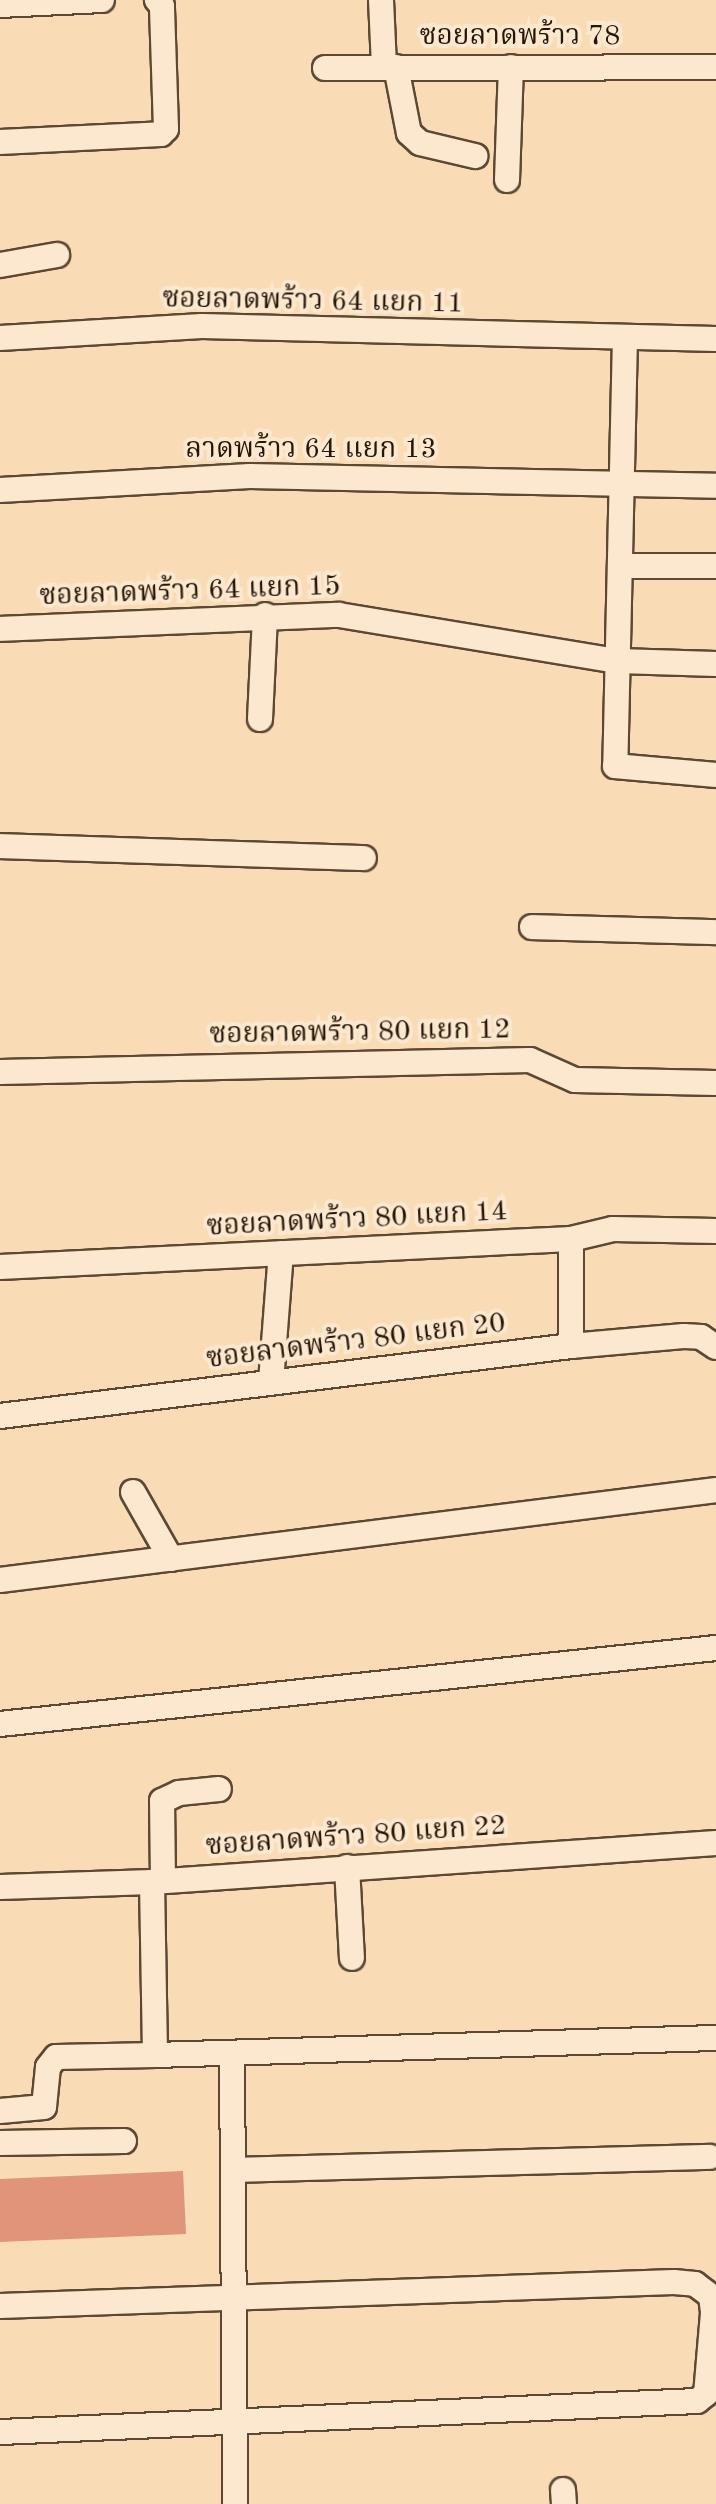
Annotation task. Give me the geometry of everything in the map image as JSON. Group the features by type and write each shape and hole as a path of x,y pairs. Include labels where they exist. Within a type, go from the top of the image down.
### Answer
{"street":[{"path":"0,5 102,0"},
{"path":"0,142 161,134 166,129 162,6 157,0"},
{"path":"381,0 390,67 409,133 420,143 475,156"},
{"path":"507,180 511,67"},
{"name":"ซอยลาดพร้าว 78","path":"325,68 716,67"},
{"path":"0,265 57,255"},
{"name":"ซอยลาดพร้าว 64 แยก 11","path":"0,338 202,326 716,339"},
{"path":"625,337 615,766 716,775"},
{"name":"ลาดพร้าว 64 แยก 13","path":"0,490 250,476 716,486"},
{"path":"621,566 716,566"},
{"path":"260,719 265,615"},
{"name":"ซอยลาดพร้าว 64 แยก 15","path":"0,629 265,615 390,620 618,661 716,664"},
{"path":"0,846 364,858"},
{"path":"532,927 716,932"},
{"name":"ซอยลาดพร้าว 80 แยก 12","path":"0,1072 530,1060 575,1080 716,1083"},
{"name":"ซอยลาดพร้าว 80 แยก 14","path":"0,1267 571,1239 613,1229 716,1231"},
{"path":"571,1239 571,1346"},
{"path":"271,1382 281,1253"},
{"name":"ซอยลาดพร้าว 80 แยก 20","path":"0,1416 571,1346 684,1336 701,1337 716,1347"},
{"path":"0,1580 716,1490"},
{"path":"133,1492 171,1559"},
{"path":"0,1724 716,1648"},
{"path":"155,2055 162,1801 179,1793 219,1789"},
{"name":"ซอยลาดพร้าว 80 แยก 22","path":"0,1887 158,1882 716,1843"},
{"path":"347,1867 352,1958"},
{"path":"0,2111 44,2107 48,2067 56,2057 232,2055 716,2038"},
{"path":"232,2055 236,2170 235,2504"},
{"path":"0,2143 124,2141"},
{"path":"236,2170 710,2157"},
{"path":"0,2306 695,2284 711,2296 713,2370 706,2394 697,2401 0,2432"}],"building":[{"path":"183,2171 186,2234 0,2242 0,2179"}]}
